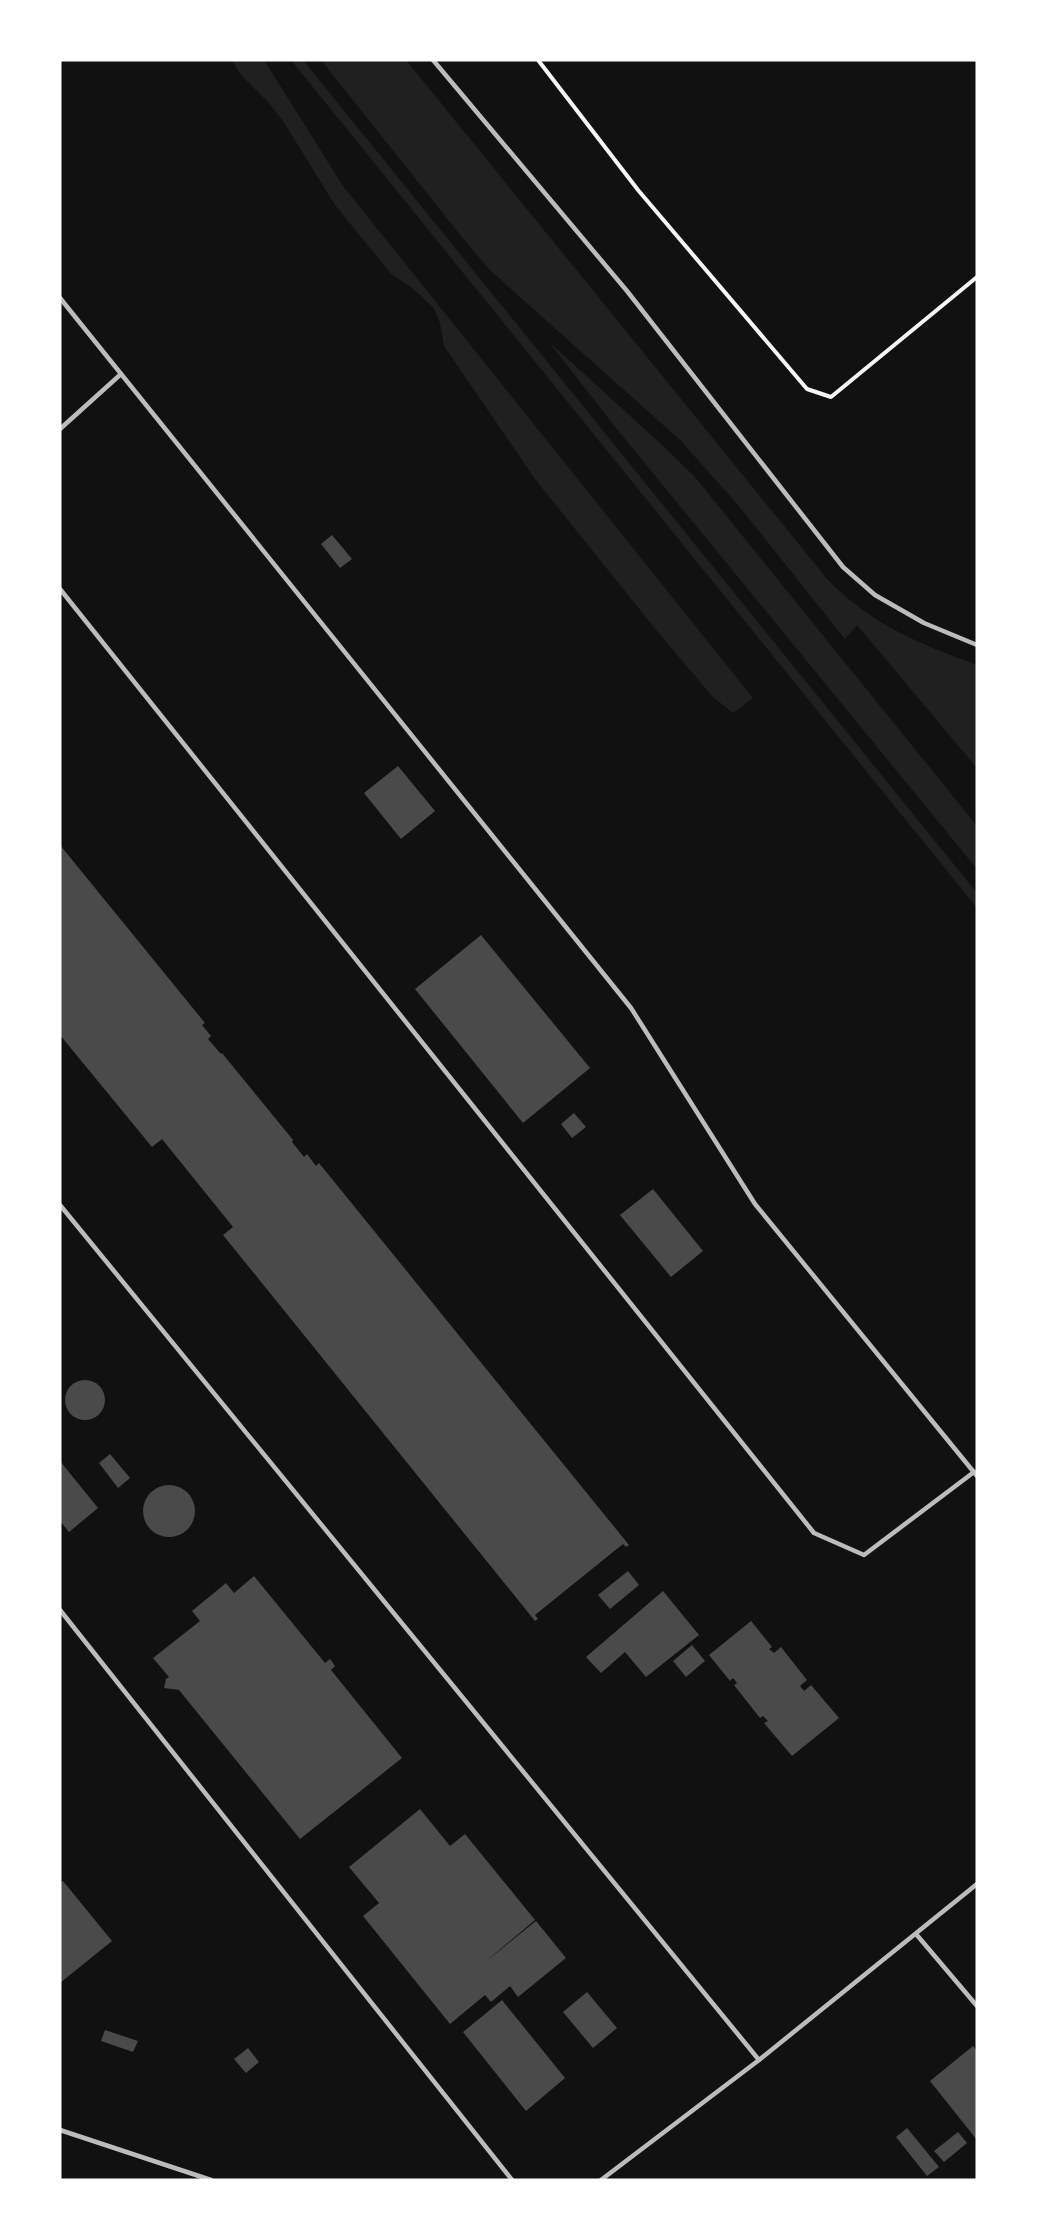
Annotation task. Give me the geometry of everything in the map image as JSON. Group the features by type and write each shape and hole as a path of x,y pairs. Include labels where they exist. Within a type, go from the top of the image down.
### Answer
{"lane":[{"path":"433,60 627,291 843,567 875,594 924,623 977,645"},
{"path":"60,298 631,1008 755,1204 975,1474 864,1555 814,1533 60,589"},
{"path":"60,429 121,374"},
{"path":"60,1205 759,2060"},
{"path":"60,1610 512,2180"},
{"path":"601,2180 759,2060 977,1884"},
{"path":"916,1934 977,2006"},
{"path":"60,2130 211,2180"}],"path":[{"path":"538,60 638,190 807,389 831,397 977,277"}],"shaded area":[{"path":"232,60 264,60 343,186 753,698 733,713 713,697 657,631 535,479 444,346 440,323 434,308 411,287 391,274 335,205 283,121 269,103 240,74"},
{"path":"291,60 303,60 977,893 977,908"},
{"path":"321,60 406,60 828,580 862,609 898,632 977,665 977,768 857,625 845,639 738,505 680,440 491,271"},
{"path":"549,342 695,477 977,826 977,869 616,428"}],"building":[{"path":"332,535 352,559 340,568 321,544"},
{"path":"398,766 435,811 401,839 364,793"},
{"path":"60,845 205,1023 202,1025 211,1036 208,1039 293,1140 292,1142 304,1157 307,1154 316,1166 319,1163 629,1545 626,1547 623,1544 535,1615 538,1619 535,1621 223,1235 233,1227 162,1139 152,1147 60,1035"},
{"path":"481,935 590,1068 523,1123 415,989"},
{"path":"574,1113 586,1127 572,1138 561,1124"},
{"path":"653,1189 703,1251 671,1277 620,1215"},
{"path":"85,1380 93,1381 99,1386 104,1392 104,1408 99,1414 93,1419 85,1420 77,1419 71,1414 66,1408 65,1400 66,1392 71,1386 77,1381"},
{"path":"110,1454 130,1478 118,1488 99,1463"},
{"path":"60,1461 98,1508 69,1532 60,1521"},
{"path":"169,1485 179,1487 187,1493 193,1501 195,1511 193,1521 187,1529 179,1535 169,1537 159,1535 151,1529 145,1521 143,1511 145,1501 151,1493 159,1487"},
{"path":"628,1571 639,1585 610,1609 598,1595"},
{"path":"254,1576 325,1663 330,1659 335,1666 331,1670 402,1758 300,1839 179,1690 164,1688 166,1679 169,1677 153,1658 200,1621 192,1611 226,1583 234,1593"},
{"path":"663,1591 699,1635 646,1677 625,1652 601,1673 586,1657"},
{"path":"751,1621 772,1647 769,1649 774,1653 781,1647 807,1680 800,1686 804,1691 811,1685 839,1718 792,1756 764,1723 768,1721 763,1716 760,1718 734,1685 737,1683 733,1678 730,1681 709,1655"},
{"path":"692,1645 705,1661 686,1677 673,1661"},
{"path":"420,1809 450,1846 465,1834 535,1920 484,1963 536,1921 566,1958 518,1997 510,1986 491,2002 485,1995 450,2024 363,1916 379,1903 349,1867"},
{"path":"63,1881 112,1941 60,1983 60,1883"},
{"path":"587,1992 617,2028 593,2048 563,2012"},
{"path":"502,2000 565,2078 526,2111 463,2032"},
{"path":"105,2030 138,2041 133,2052 101,2041"},
{"path":"973,2046 977,2051 977,2140 930,2081"},
{"path":"248,2048 259,2062 246,2073 234,2059"},
{"path":"907,2128 939,2167 927,2176 896,2137"},
{"path":"958,2132 967,2143 944,2162 934,2151"}]}
